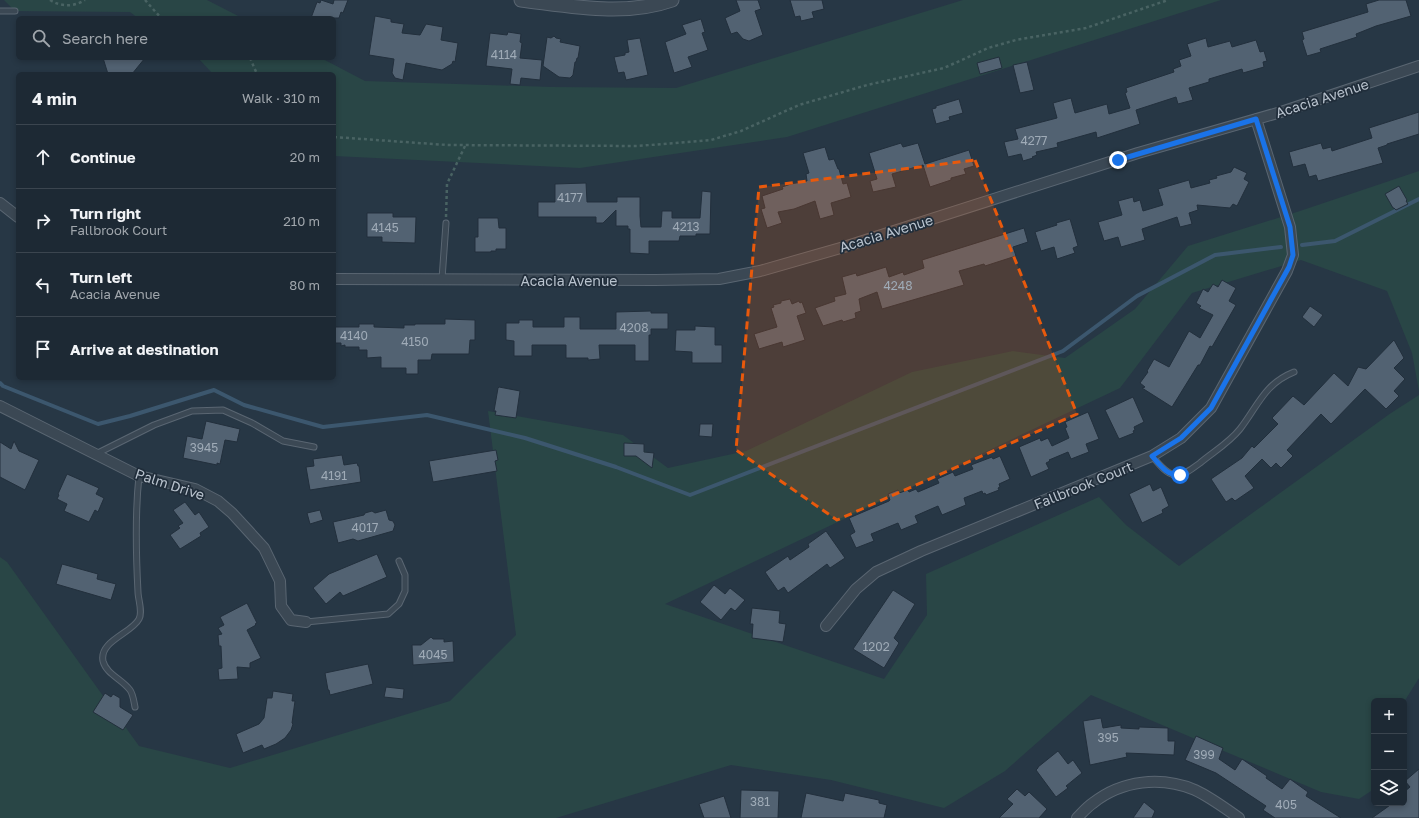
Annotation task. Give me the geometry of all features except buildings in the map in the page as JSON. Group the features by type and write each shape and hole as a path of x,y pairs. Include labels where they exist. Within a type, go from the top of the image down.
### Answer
{"street":[{"path":"521,0 595,9 633,8 672,0"},
{"name":"Acacia Avenue","path":"336,279 719,279 760,271 844,247 1138,153 1256,119 1419,66"},
{"name":"Fallbrook Court","path":"826,626 856,589 876,572 921,551 1152,456 1181,438 1211,408 1289,267 1293,255 1290,227 1256,119"},
{"path":"0,203 16,215"},
{"name":"Palm Drive","path":"0,406 139,476 195,489 218,501 232,513 264,548 280,581 281,606 291,620 306,622"},
{"path":"1077,818 1091,804 1109,792 1130,784 1152,782 1175,784 1197,791 1239,818"}],"lane":[{"path":"0,11 15,11"},
{"path":"442,279 446,223"},
{"path":"1152,456 1166,471 1174,475 1180,475 1189,470 1226,443 1239,430 1275,382 1294,372"},
{"path":"95,454 154,425 192,411 223,410 252,423 283,441 314,447"},
{"path":"135,707 130,690 109,671 103,662 103,653 110,643 133,626 140,618 138,591 137,498 139,476"},
{"path":"306,622 388,614 399,604 405,591 405,575 399,560"}],"path":[{"path":"50,0 58,5 78,5 85,0"},
{"path":"145,0 159,16"},
{"path":"336,137 447,145 638,146 711,140 741,131 799,105 868,85 944,68 988,48 1016,40 1086,28 1168,0"},
{"path":"251,60 256,72"},
{"path":"446,223 447,184 465,145"}],"highlighted area":[{"path":"975,160 1077,414 837,520 736,450 759,187"}],"green space":[{"path":"4,0 207,0 238,16 135,16 130,12 15,11"},
{"path":"963,0 1221,0 787,137 580,168 336,156 336,72 211,72 200,60 325,60 365,81 551,87 676,88"},
{"path":"1419,171 1419,391 1412,353 1387,291 1301,260 1192,293 1120,388 665,604 884,679 927,615 926,574 1099,497 1126,525 1179,566 1391,413 1419,395 1419,678 1406,698 1371,698 1371,791 1359,799 1321,792 1091,695 1005,771 944,808 831,780 731,765 556,818 0,818 0,557 7,562 139,746 230,768 450,701 516,635 488,411 623,435 668,468 746,451 912,372 1013,351 1065,358 1135,309 1188,246 1300,211"}],"waterway":[{"path":"1302,245 1335,241 1419,199"},
{"path":"0,383 3,386 98,424 130,416 214,390 244,405 323,427 427,415 525,438 616,467 690,495 1063,351 1137,296 1215,255 1281,247"}],"route":[{"path":"1118,160 1181,140 1256,119 1290,227 1293,255 1289,267 1211,408 1181,438 1152,456 1166,471 1174,475 1180,475"}]}
